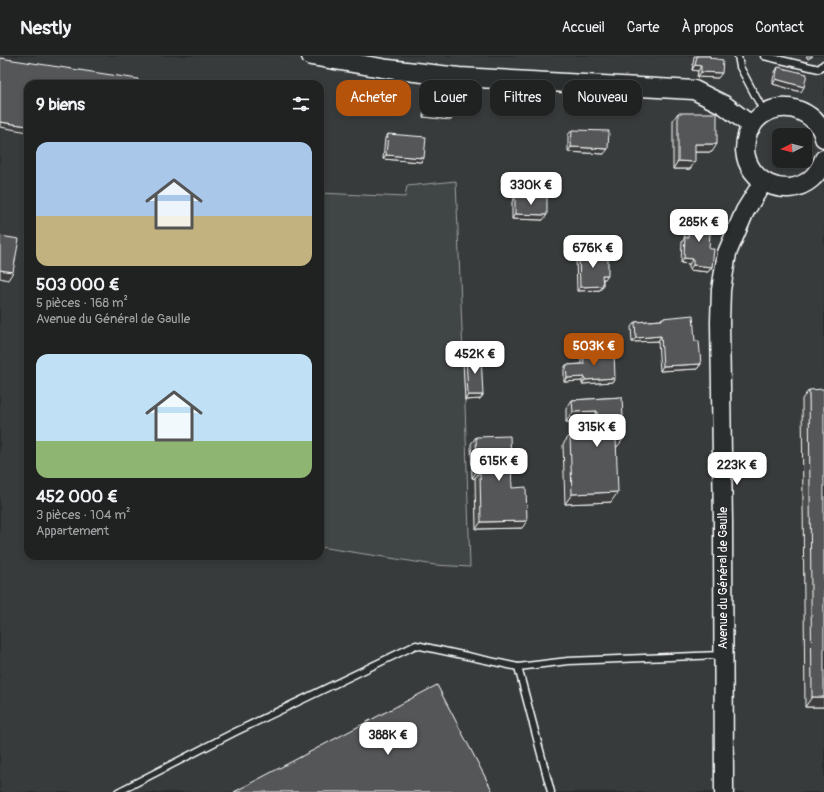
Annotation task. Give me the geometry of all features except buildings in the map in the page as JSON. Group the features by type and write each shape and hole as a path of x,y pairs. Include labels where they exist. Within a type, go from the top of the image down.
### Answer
{"street":[{"path":"311,56 388,69 458,77 694,90 724,105 752,126"},
{"path":"824,138 817,123 808,114 796,109 784,107 771,110 760,116 746,137 745,150 748,162 754,174 763,182 775,187 787,188 799,186 810,180 819,171 824,159"},
{"name":"Avenue du Général de Gaulle","path":"724,792 721,290 727,253 745,211 763,182"}],"lane":[{"path":"738,56 740,67 765,113"},
{"path":"764,56 819,69 824,64"},
{"path":"118,792 233,733 416,645 518,666 568,661 724,655"},
{"path":"518,666 551,792"}],"shaded area":[{"path":"0,56 824,56 824,792 0,792"},
{"path":"456,181 470,567 435,565 324,548 324,193 405,197 407,186"}]}
